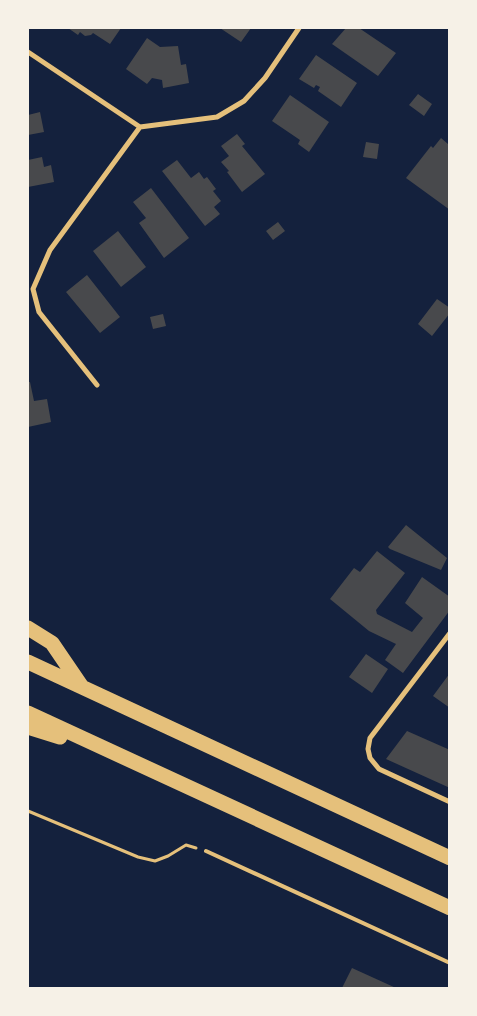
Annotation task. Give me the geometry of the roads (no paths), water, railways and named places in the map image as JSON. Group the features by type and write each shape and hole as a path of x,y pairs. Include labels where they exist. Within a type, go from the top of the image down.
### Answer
{"highway":[{"path":"28,628 52,642 83,688"},
{"path":"28,662 450,858"},
{"path":"28,713 450,908"},
{"path":"28,727 119,755"}],"street":[{"path":"28,52 140,127 217,117 244,101 265,78 299,28"},
{"path":"97,385 39,312 33,289 50,250 140,127"},
{"path":"450,633 370,738 368,749 370,758 379,769 450,802"}],"lane":[{"path":"206,851 450,963"}]}
